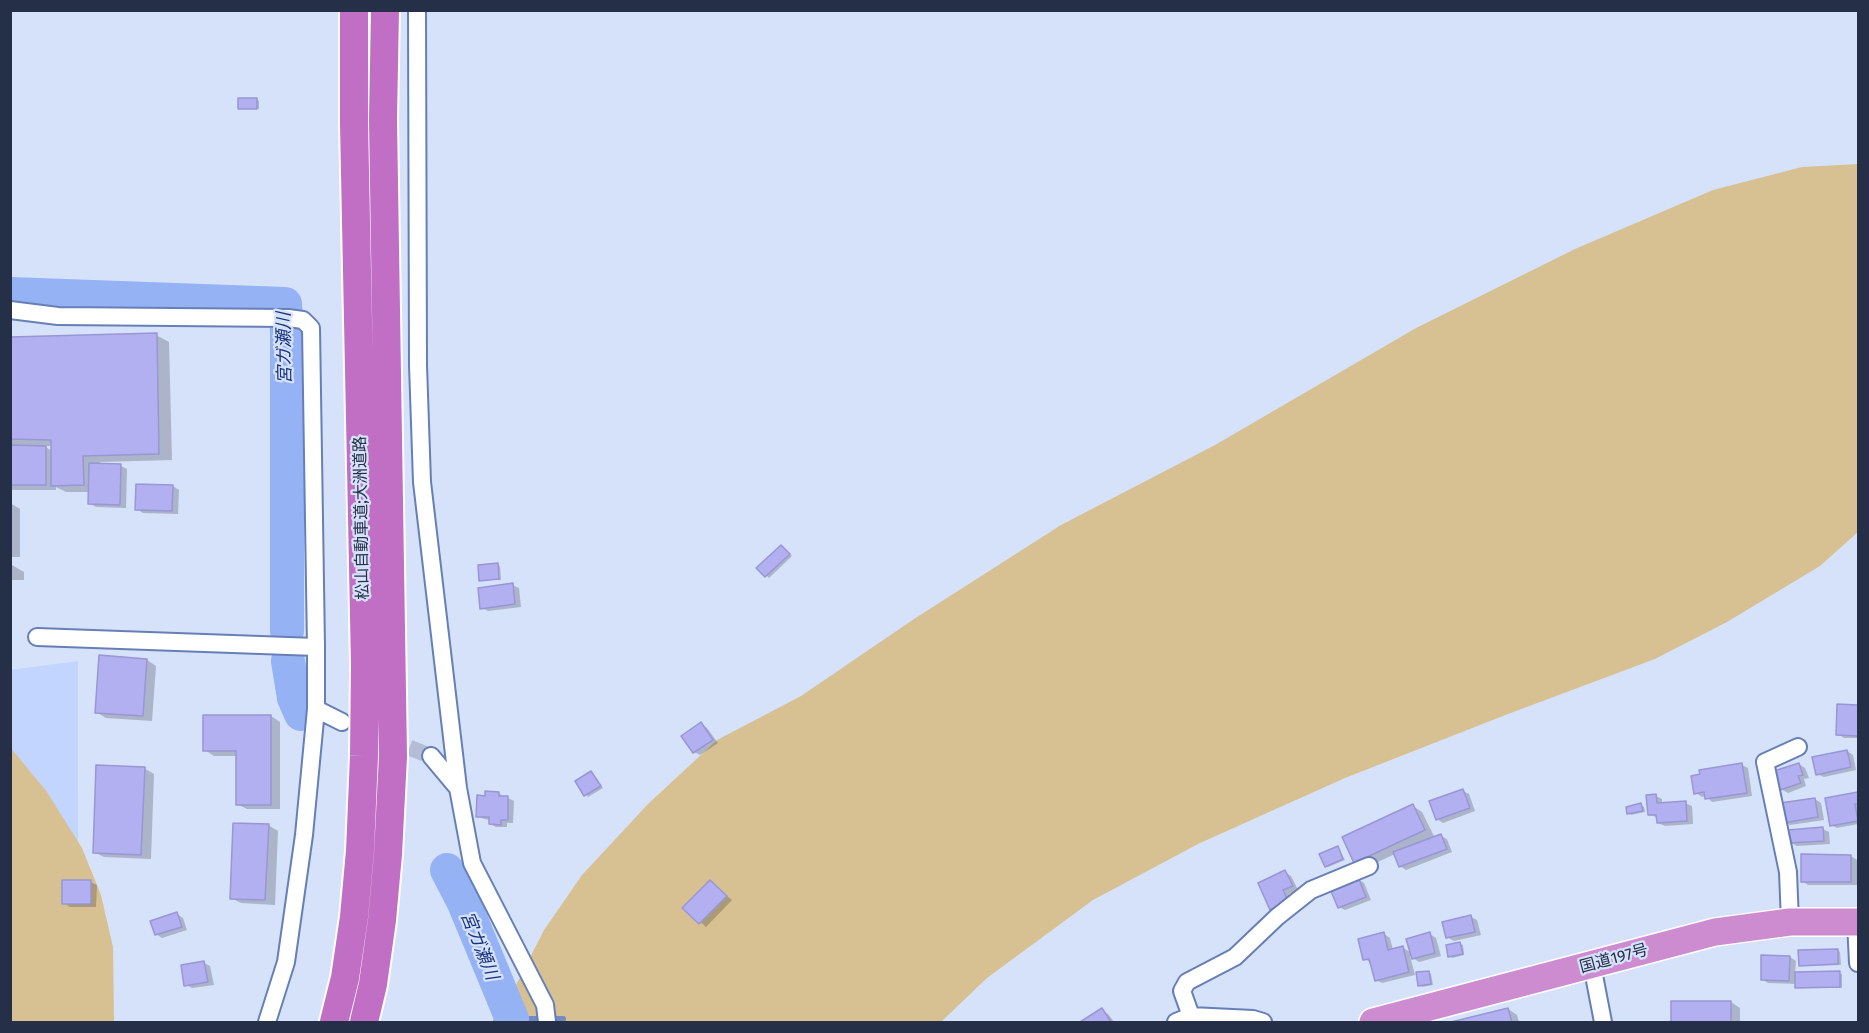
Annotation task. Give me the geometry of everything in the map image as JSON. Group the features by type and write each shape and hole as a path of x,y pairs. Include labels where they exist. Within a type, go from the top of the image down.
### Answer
{"highway":[{"name":"松山自動車道;大洲道路","path":"334,1023 345,978 354,917 364,756 354,10"},
{"name":"松山自動車道;大洲道路","path":"364,1023 373,984 382,920 393,756 383,120 385,10"},
{"name":"国道197号","path":"1373,1023 1715,932 1790,922 1857,922"}],"street":[{"path":"417,10 418,354 422,482 458,788 472,862 545,1005 547,1023"},
{"path":"10,310 58,316 288,318 303,320 311,328 316,709 304,835 288,951 267,1023"},
{"path":"37,637 316,647"},
{"path":"316,709 342,722"},
{"path":"1790,922 1788,872 1765,762 1798,747"},
{"path":"431,756 458,788"},
{"path":"1263,1023 1253,1019 1184,1019 1182,991 1187,982 1235,957 1277,917 1311,890 1369,866"},
{"path":"1857,922 1858,963"},
{"path":"1592,965 1603,1023"}],"shaded area":[{"path":"1858,164 1858,532 1820,566 1727,622 1655,659 1345,778 1198,844 1093,900 987,978 941,1022 500,1022 544,930 582,875 648,804 717,740 801,696 914,619 1061,525 1215,445 1416,328 1575,249 1713,190 1802,167"},
{"path":"78,661 78,932 11,889 10,670"},
{"path":"10,747 47,792 82,848 101,895 113,947 114,1022 11,1022"}],"building":[{"path":"238,98 257,98 257,109 238,109"},
{"path":"157,333 159,454 83,456 84,485 51,486 51,440 10,439 10,337"},
{"path":"10,445 46,446 46,485 10,485"},
{"path":"89,463 121,464 120,505 88,504"},
{"path":"136,484 173,485 172,511 135,510"},
{"path":"781,545 790,554 765,577 756,568"},
{"path":"498,563 499,579 479,581 478,565"},
{"path":"513,583 515,604 480,609 478,588"},
{"path":"99,655 147,659 143,716 95,713"},
{"path":"1837,704 1858,705 1858,736 1836,735"},
{"path":"203,715 271,715 271,805 236,805 236,751 203,751"},
{"path":"701,722 713,740 693,753 681,736"},
{"path":"1847,750 1851,767 1816,775 1812,757"},
{"path":"1742,763 1747,793 1705,799 1704,792 1694,794 1691,776 1700,774 1699,770"},
{"path":"1799,763 1803,775 1798,776 1801,783 1780,790 1774,771"},
{"path":"96,765 145,767 141,855 93,853"},
{"path":"591,771 601,786 584,796 575,781"},
{"path":"1463,789 1470,808 1436,820 1429,801"},
{"path":"485,791 499,792 499,796 508,796 508,820 501,820 501,825 489,824 489,817 476,817 477,795 485,796"},
{"path":"1858,792 1858,804 1855,804 1858,821 1830,826 1825,798"},
{"path":"1656,794 1657,803 1686,801 1687,821 1657,823 1656,815 1648,815 1646,795"},
{"path":"1815,798 1818,817 1783,823 1780,803"},
{"path":"1641,803 1643,811 1627,814 1626,807"},
{"path":"1413,804 1425,830 1354,863 1342,837"},
{"path":"233,823 269,824 265,900 230,899"},
{"path":"1823,827 1824,841 1789,843 1788,830"},
{"path":"1441,834 1447,849 1399,867 1393,852"},
{"path":"1338,846 1343,859 1325,867 1319,854"},
{"path":"1801,854 1851,855 1851,882 1801,882"},
{"path":"1285,870 1293,886 1283,890 1288,901 1270,910 1258,883"},
{"path":"1358,877 1366,897 1338,908 1330,889"},
{"path":"62,880 91,880 91,904 62,904"},
{"path":"710,880 727,896 699,924 682,908"},
{"path":"177,912 182,927 155,935 150,921"},
{"path":"1471,915 1475,932 1446,938 1442,922"},
{"path":"1384,932 1388,950 1403,946 1409,972 1375,981 1369,959 1363,960 1358,939"},
{"path":"1430,932 1435,953 1412,959 1406,939"},
{"path":"1460,942 1463,954 1448,957 1446,945"},
{"path":"1838,949 1838,964 1799,966 1798,950"},
{"path":"1761,955 1790,956 1789,981 1761,980"},
{"path":"204,961 208,982 184,986 181,965"},
{"path":"1429,971 1431,984 1418,986 1416,972"},
{"path":"1840,971 1840,987 1795,988 1795,972"},
{"path":"1671,1001 1731,1001 1731,1022 1671,1022"},
{"path":"1102,1008 1111,1022 1080,1022"},
{"path":"1508,1008 1512,1022 1451,1022"}],"waterway":[{"name":"宮ガ瀬川","path":"10,294 285,304 287,332 287,631"},
{"name":"宮ガ瀬川","path":"288,661 294,698 301,714"},
{"name":"宮ガ瀬川","path":"447,870 464,903 512,1019 510,1022"},
{"path":"512,1019 563,1019"}],"tunnel":[{"path":"387,739 431,756"}]}
